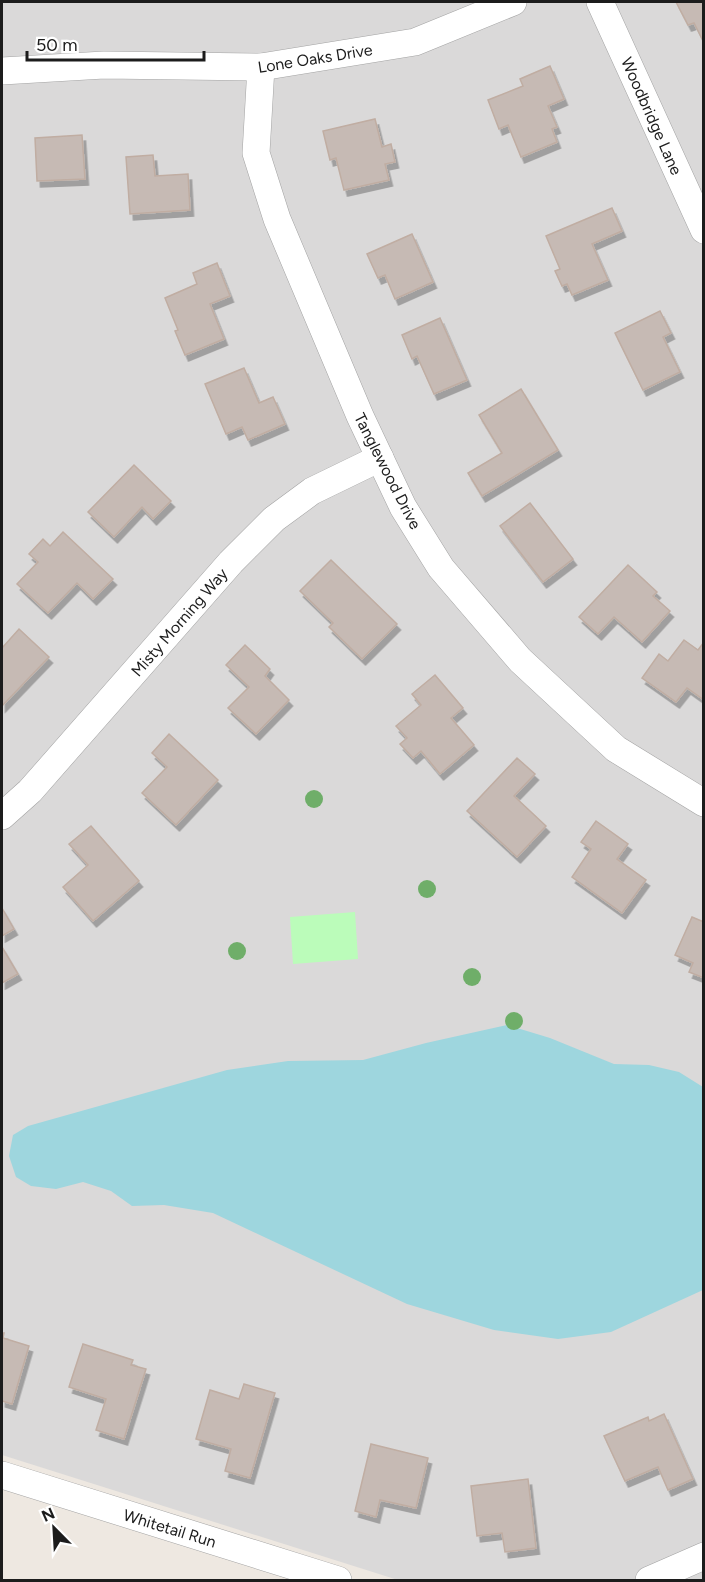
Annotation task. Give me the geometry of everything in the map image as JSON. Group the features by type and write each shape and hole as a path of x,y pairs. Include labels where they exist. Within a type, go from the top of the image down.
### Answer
{"street":[{"name":"Lone Oaks Drive","path":"2,71 104,65 261,68 415,42 513,2"},
{"name":"Woodbridge Lane","path":"600,2 704,230"},
{"name":"Tanglewood Drive","path":"261,68 256,153 277,219 360,416 403,507 441,568 520,660 616,749 704,803"},
{"name":"Misty Morning Way","path":"2,816 30,791 231,562 274,519 312,491 380,458"},
{"name":"Whitetail Run","path":"2,1475 338,1581"},
{"path":"649,1581 704,1556"}],"shaded area":[{"path":"2,2 703,2 703,1580 398,1580 2,1455"}],"green space":[{"path":"355,912 358,959 293,964 290,917"}],"water":[{"path":"507,1025 550,1038 614,1064 649,1065 679,1072 703,1087 703,1290 611,1332 558,1339 494,1330 407,1304 213,1213 164,1205 132,1206 111,1191 83,1182 56,1189 31,1186 16,1177 9,1156 13,1135 28,1126 227,1070 288,1061 363,1060"}],"building":[{"path":"676,2 704,2 704,43 694,23 688,25"},
{"path":"550,66 564,99 548,106 557,127 552,129 557,142 521,157 508,125 499,129 488,100 523,86 520,79"},
{"path":"375,119 382,147 391,144 395,162 385,164 389,180 344,190 336,158 330,160 323,131"},
{"path":"82,135 85,179 37,181 35,138"},
{"path":"153,155 155,176 188,174 190,210 130,214 126,157"},
{"path":"612,208 622,231 592,244 608,280 572,295 567,284 562,286 555,271 560,269 546,236"},
{"path":"412,234 433,282 395,299 385,275 378,278 367,254"},
{"path":"217,263 230,296 210,304 224,339 185,355 165,298 197,284 193,273"},
{"path":"660,311 671,333 663,337 680,372 643,390 615,333"},
{"path":"440,318 467,380 434,394 417,356 412,359 402,335"},
{"path":"244,368 259,403 273,397 285,424 248,440 242,427 226,434 205,384"},
{"path":"521,389 558,450 482,496 468,473 502,453 479,415"},
{"path":"134,465 171,501 153,519 142,507 114,537 88,512"},
{"path":"530,503 573,559 543,582 500,526"},
{"path":"63,532 113,579 93,599 77,583 48,613 17,584 38,562 29,554 43,539 50,546"},
{"path":"331,560 397,624 362,659 329,627 333,623 300,591"},
{"path":"628,565 657,592 653,596 670,611 642,642 614,617 598,634 579,617"},
{"path":"19,629 49,657 2,706 2,648"},
{"path":"684,640 698,650 704,642 704,700 687,688 676,702 642,678 659,654 668,661"},
{"path":"245,645 270,669 265,676 289,700 256,734 228,708 249,687 226,665"},
{"path":"435,675 463,708 451,718 474,745 440,774 421,751 413,758 400,744 407,738 396,726 421,705 412,694"},
{"path":"169,734 218,780 176,825 142,793 167,767 152,753"},
{"path":"517,758 535,774 514,796 546,826 517,857 467,811"},
{"path":"596,821 628,844 617,859 646,880 622,913 572,877 591,849 581,842"},
{"path":"91,826 139,881 93,921 63,887 88,865 69,844"},
{"path":"2,908 14,929 2,936"},
{"path":"692,917 704,922 704,978 689,972 693,963 675,955"},
{"path":"2,947 18,974 2,983"},
{"path":"2,1333 4,1333 3,1338 29,1346 12,1404 2,1401"},
{"path":"83,1344 133,1360 131,1365 146,1369 124,1439 96,1430 106,1399 69,1387"},
{"path":"244,1384 275,1393 250,1478 225,1471 231,1449 196,1439 210,1390 239,1399"},
{"path":"664,1414 693,1479 668,1490 658,1467 625,1481 604,1436 648,1417 649,1421"},
{"path":"371,1444 428,1458 416,1508 380,1500 376,1517 355,1511"},
{"path":"528,1479 536,1548 505,1552 502,1533 477,1536 471,1486"}]}
